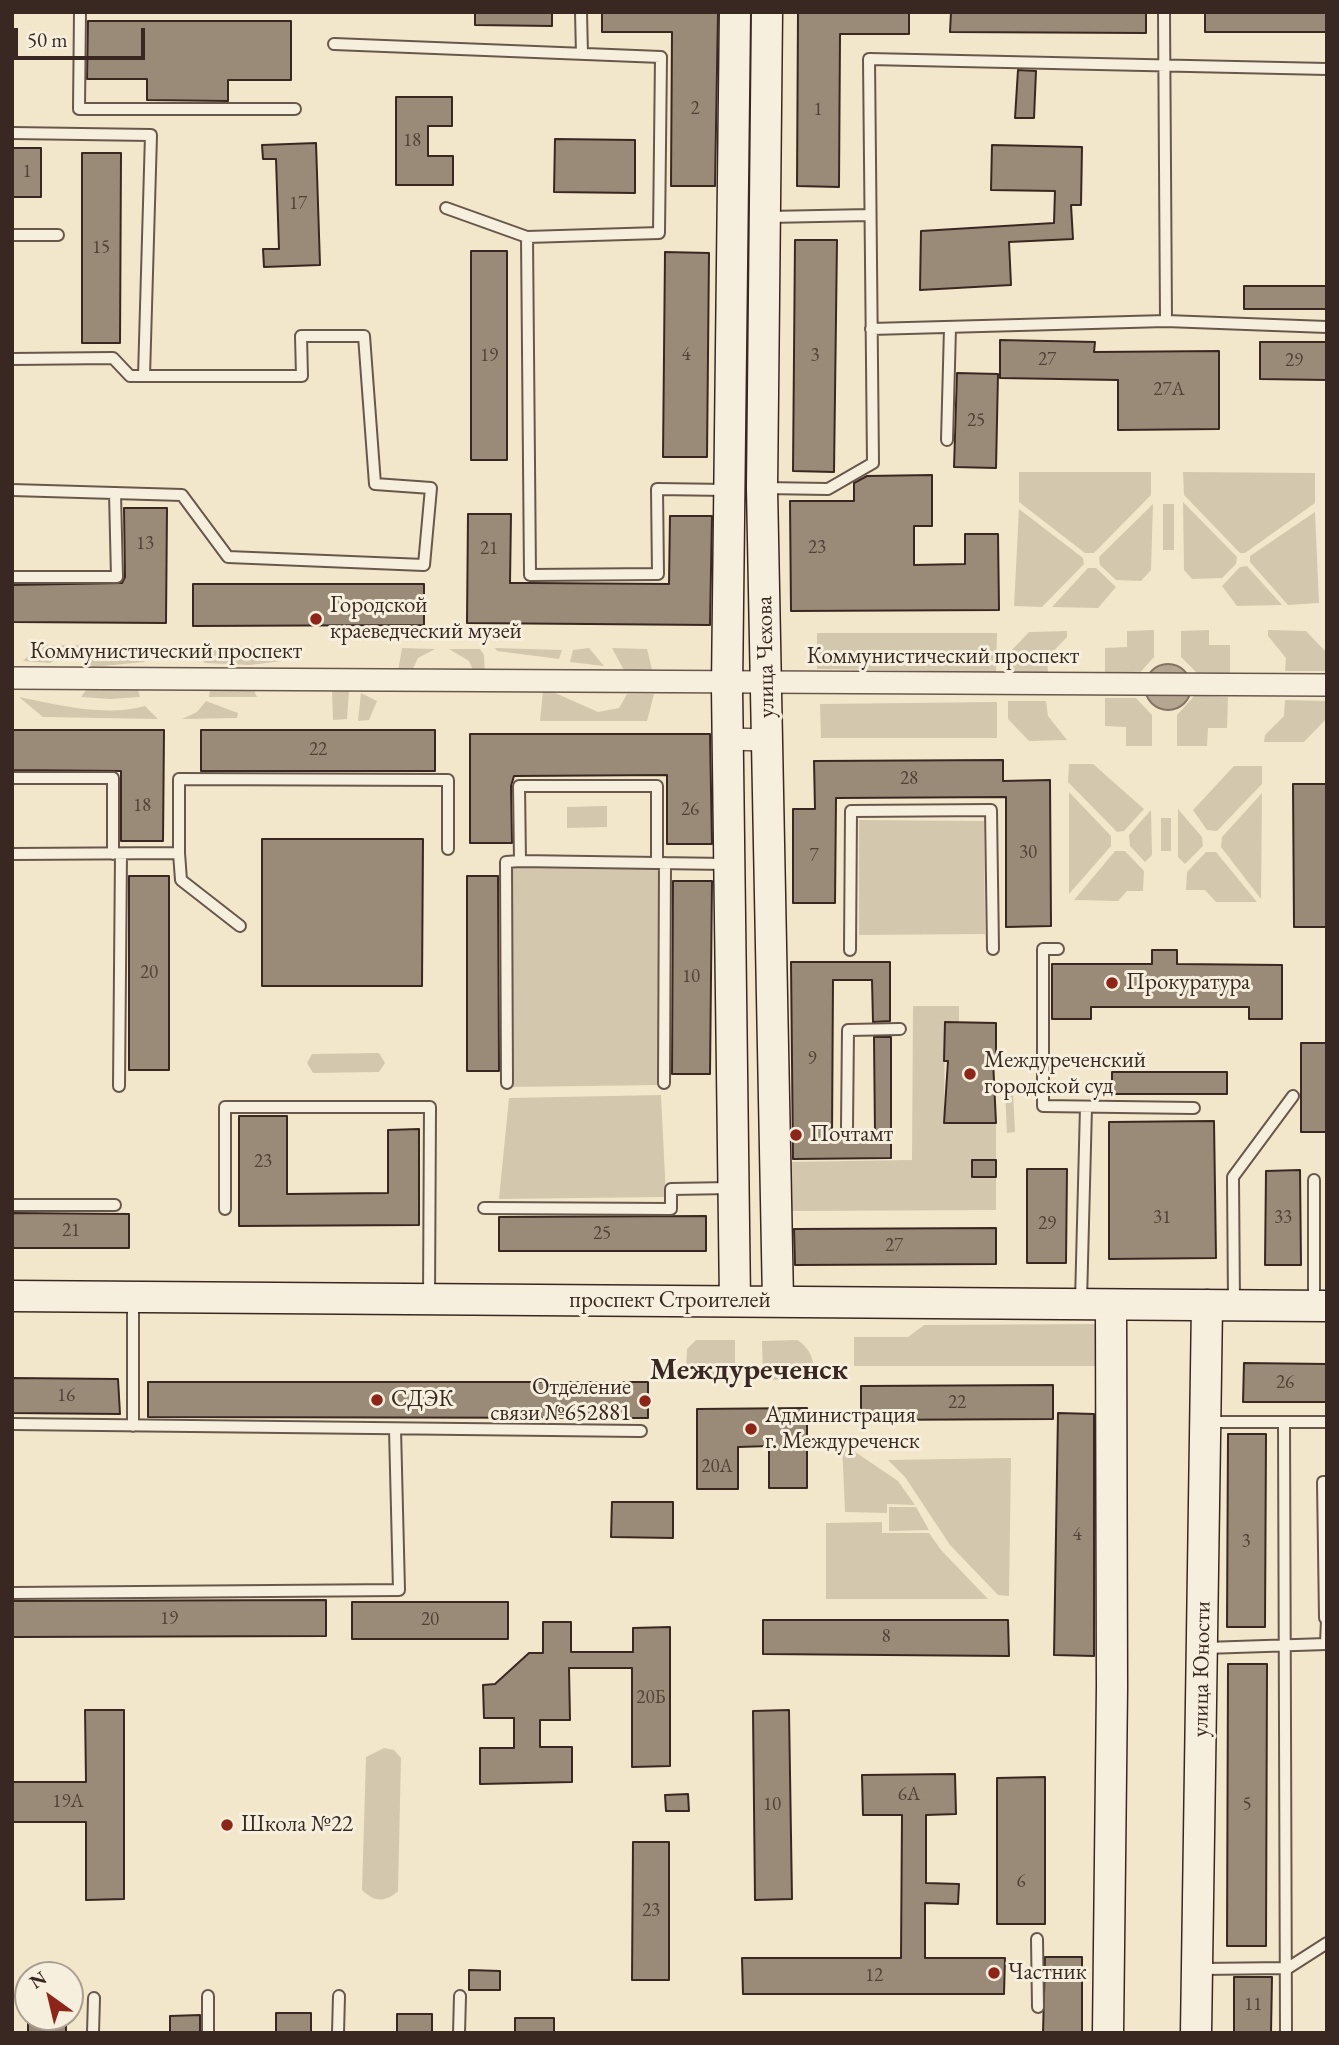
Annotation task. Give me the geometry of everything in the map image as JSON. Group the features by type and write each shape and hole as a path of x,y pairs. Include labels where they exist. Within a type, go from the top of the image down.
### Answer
{"street":[{"name":"улица Чехова","path":"735,12 727,682 735,1301"},
{"name":"улица Чехова","path":"767,12 762,488 778,1301"},
{"path":"728,635 765,635"},
{"name":"Коммунистический проспект","path":"12,678 1327,685"},
{"path":"727,739 768,740"},
{"name":"проспект Строителей","path":"12,1296 1320,1306"},
{"name":"улица Юности","path":"1196,2033 1206,1422 1221,1304"},
{"path":"1108,2033 1112,1687 1111,1305"}],"lane":[{"path":"80,12 79,109 295,109"},
{"path":"582,12 582,54"},
{"path":"1164,12 1166,321"},
{"path":"334,44 661,57 659,233 527,237 446,208"},
{"path":"762,488 828,489 873,463 869,59 1327,69"},
{"path":"12,134 151,135 144,376"},
{"path":"765,217 870,215"},
{"path":"12,235 58,236"},
{"path":"527,237 530,575 658,574 657,489 730,490"},
{"path":"871,329 1166,321 1327,327"},
{"path":"947,440 950,328"},
{"path":"12,359 113,358 130,376 302,376 301,336 364,336 375,484 432,488 424,565 228,558 182,495 12,490"},
{"path":"12,577 117,578 115,493"},
{"path":"12,778 113,778 117,853 118,1086"},
{"path":"240,926 181,880 179,779 448,780 448,849"},
{"path":"520,861 519,786 657,786 661,863 664,1083"},
{"path":"850,950 851,811 979,810 991,810 993,949"},
{"path":"12,854 179,853"},
{"path":"507,1083 506,862 729,864"},
{"path":"1058,949 1043,949 1043,1106 1194,1108"},
{"path":"848,1127 848,1030 900,1029"},
{"path":"1221,1304 1233,1177 1293,1096"},
{"path":"225,1209 225,1107 430,1107 429,1300"},
{"path":"1081,1304 1086,1107"},
{"path":"1314,1180 1320,1306"},
{"path":"484,1208 671,1209 671,1189 734,1188"},
{"path":"12,1205 115,1205"},
{"path":"1314,1224 1327,1224"},
{"path":"133,1297 133,1426"},
{"path":"1206,1422 1327,1422"},
{"path":"1284,1422 1287,1646 1286,2033"},
{"path":"12,1424 641,1431"},
{"path":"12,1593 399,1590 395,1429"},
{"path":"1202,1648 1326,1644 1324,1482 1327,1482"},
{"path":"1037,1939 1038,2007"},
{"path":"1197,1969 1287,1968 1327,1943"},
{"path":"208,1996 208,2033"},
{"path":"338,2033 339,1996"},
{"path":"459,2033 460,1996"},
{"path":"93,2033 94,1998"}],"shaded area":[{"path":"1019,472 1151,472 1151,495 1094,553 1085,553 1019,502"},
{"path":"1183,472 1315,473 1315,503 1245,553 1240,553 1184,495"},
{"path":"1183,502 1237,557 1236,564 1222,578 1192,579 1184,570"},
{"path":"1153,504 1151,570 1141,581 1116,580 1100,565 1099,557"},
{"path":"1163,504 1174,504 1174,550 1163,550"},
{"path":"1019,509 1083,558 1084,564 1042,607 1014,606"},
{"path":"1315,512 1319,603 1288,605 1250,562 1250,556"},
{"path":"1247,566 1282,605 1237,606 1222,586 1240,567"},
{"path":"1088,568 1096,568 1116,587 1098,608 1052,607"},
{"path":"1154,630 1154,657 1137,676 1105,675 1105,648 1127,647 1127,631"},
{"path":"1209,630 1209,645 1230,645 1230,674 1198,674 1181,657 1181,631"},
{"path":"1268,630 1306,631 1327,653 1327,671 1285,671 1286,658 1268,636"},
{"path":"1067,631 1067,637 1047,658 1048,672 1008,672 1008,654 1029,632"},
{"path":"817,633 997,633 996,672 817,669"},
{"path":"45,645 156,646 157,651 144,662 93,667 70,655 62,655 50,663 23,661 35,649"},
{"path":"291,646 298,659 250,665 205,663 194,652 197,647"},
{"path":"402,648 435,649 418,658 408,680 397,677"},
{"path":"495,648 562,650 559,659 497,651"},
{"path":"589,648 604,666 570,662 573,650"},
{"path":"612,648 647,649 654,678 628,678"},
{"path":"449,649 480,649 484,655 485,678 477,680 469,661"},
{"path":"1168,664 1184,671 1191,687 1184,703 1168,710 1152,703 1145,687 1152,671"},
{"path":"248,677 257,697 209,697 211,684"},
{"path":"93,680 137,686 140,697 81,697"},
{"path":"332,690 349,691 347,719 333,720"},
{"path":"543,691 553,692 598,712 619,708 627,694 654,694 647,721 540,721"},
{"path":"361,693 377,701 369,720 358,721"},
{"path":"1195,695 1228,697 1227,728 1208,728 1207,746 1177,746 1177,715"},
{"path":"19,697 98,710 145,706 158,719 43,717"},
{"path":"1105,698 1136,698 1152,715 1152,746 1126,746 1126,727 1105,726"},
{"path":"1285,700 1326,701 1327,718 1304,742 1264,742 1265,735 1284,716"},
{"path":"206,701 238,713 237,718 182,719 197,712"},
{"path":"1008,701 1046,701 1048,716 1067,740 1029,741 1008,719"},
{"path":"997,702 997,738 821,738 820,704"},
{"path":"1069,764 1093,764 1144,809 1124,831 1117,832 1068,782"},
{"path":"1234,766 1262,766 1262,784 1217,831 1207,830 1193,810"},
{"path":"1069,792 1111,836 1111,846 1069,894"},
{"path":"1262,793 1261,899 1221,847 1222,837"},
{"path":"607,806 607,827 567,828 567,807"},
{"path":"1178,809 1202,837 1203,846 1185,864 1178,857"},
{"path":"1151,810 1152,855 1145,862 1130,846 1129,835"},
{"path":"1161,818 1171,818 1171,851 1161,851"},
{"path":"859,820 984,821 985,934 859,935"},
{"path":"1115,851 1125,851 1144,871 1143,891 1127,891 1118,901 1074,900"},
{"path":"1206,852 1216,852 1257,902 1216,902 1205,890 1186,890 1187,872"},
{"path":"510,864 661,866 661,1085 509,1087"},
{"path":"913,1006 959,1006 959,1022 945,1023 944,1123 996,1123 996,1210 789,1211 789,1162 912,1160"},
{"path":"379,1053 385,1063 379,1072 313,1073 307,1063 312,1054"},
{"path":"1005,1091 1013,1091 1015,1132 1007,1133"},
{"path":"661,1095 666,1197 499,1199 509,1098"},
{"path":"1101,1324 1101,1366 854,1366 854,1337 908,1337 924,1325"},
{"path":"696,1340 735,1340 735,1379 697,1379 686,1371 687,1349"},
{"path":"797,1340 810,1353 812,1371 802,1379 763,1379 762,1341"},
{"path":"842,1443 898,1481 915,1505 887,1504 887,1513 845,1512"},
{"path":"1011,1458 1009,1596 998,1595 950,1545 905,1477 888,1460"},
{"path":"889,1507 916,1507 929,1530 889,1531"},
{"path":"882,1522 882,1533 929,1533 941,1550 988,1599 826,1599 826,1523"},
{"path":"384,1748 394,1750 401,1758 398,1891 389,1898 375,1899 362,1890 366,1757"}],"building":[{"path":"475,12 552,12 552,26 475,25"},
{"path":"602,12 718,12 715,186 671,186 672,32 602,32"},
{"path":"798,12 909,12 909,34 840,34 839,187 797,186"},
{"path":"951,12 1146,12 1146,33 950,32"},
{"path":"1205,12 1327,12 1327,32 1205,32"},
{"path":"88,21 291,21 291,80 228,80 228,101 147,100 147,79 87,79"},
{"path":"1018,70 1036,71 1034,118 1015,118"},
{"path":"396,97 452,97 452,126 428,126 428,156 453,156 453,185 396,185"},
{"path":"555,139 635,140 635,193 554,192"},
{"path":"316,143 320,265 264,267 263,249 279,249 276,159 263,159 262,145"},
{"path":"992,145 1082,147 1081,205 1071,205 1073,239 1009,242 1011,285 920,290 921,231 1054,223 1055,191 991,190"},
{"path":"12,148 41,148 41,197 12,197"},
{"path":"82,153 121,153 120,343 82,343"},
{"path":"795,240 837,240 834,472 793,471"},
{"path":"471,251 507,251 507,460 471,460"},
{"path":"665,252 709,253 707,457 663,457"},
{"path":"1244,286 1327,286 1327,309 1244,309"},
{"path":"1000,340 1095,342 1094,352 1219,351 1219,429 1118,430 1118,380 1000,378"},
{"path":"1260,342 1327,342 1327,380 1260,379"},
{"path":"957,373 998,374 996,468 954,467"},
{"path":"932,475 932,526 914,526 914,565 965,564 965,534 998,534 999,610 791,611 790,501 854,501 854,483 867,476"},
{"path":"124,508 167,508 166,623 12,622 12,585 122,583 125,577"},
{"path":"468,514 511,514 510,583 669,584 670,516 712,516 710,625 467,623"},
{"path":"193,584 424,584 424,625 193,626"},
{"path":"12,730 164,730 163,841 121,841 121,771 12,770"},
{"path":"201,730 435,730 435,771 201,771"},
{"path":"470,734 710,734 712,844 667,844 667,775 514,776 511,786 512,843 470,843"},
{"path":"1003,760 1003,781 1050,780 1051,926 1006,927 1006,797 836,798 835,903 793,903 793,809 815,809 814,761"},
{"path":"1293,784 1327,784 1327,927 1294,927"},
{"path":"262,839 423,839 422,986 262,986"},
{"path":"129,876 169,876 169,1070 129,1070"},
{"path":"467,876 498,876 499,1071 467,1071"},
{"path":"673,881 712,881 710,1074 672,1074"},
{"path":"1152,950 1177,950 1177,964 1282,965 1282,1019 1249,1019 1249,1007 1091,1007 1091,1019 1052,1019 1052,964 1152,964"},
{"path":"791,962 890,962 890,1021 873,1022 872,980 833,980 832,1136 875,1135 874,1037 891,1037 891,1158 793,1159"},
{"name":"Междуреченский городской суд","path":"945,1022 996,1023 996,1060 993,1060 996,1123 944,1123 948,1061 944,1061"},
{"path":"1301,1043 1327,1043 1327,1132 1301,1132"},
{"path":"1112,1072 1227,1072 1227,1094 1112,1094"},
{"path":"239,1116 287,1116 287,1194 388,1193 388,1130 419,1129 419,1225 239,1226"},
{"path":"1214,1121 1216,1258 1109,1259 1109,1122"},
{"path":"972,1160 996,1160 996,1177 972,1177"},
{"path":"1027,1169 1067,1169 1066,1263 1027,1263"},
{"path":"1300,1170 1301,1265 1265,1265 1266,1171"},
{"path":"12,1213 129,1214 129,1248 12,1248"},
{"path":"706,1216 706,1251 499,1251 499,1217"},
{"path":"996,1228 996,1264 795,1265 794,1229"},
{"path":"1244,1363 1327,1364 1327,1402 1243,1402"},
{"path":"12,1378 118,1379 120,1414 12,1413"},
{"path":"148,1382 648,1382 648,1418 148,1417"},
{"path":"1053,1385 1053,1419 861,1420 861,1386"},
{"name":"Администрация г. Междуреченск","path":"807,1408 807,1488 769,1488 769,1446 738,1447 738,1489 697,1489 697,1409"},
{"path":"1058,1413 1094,1414 1094,1656 1054,1655"},
{"path":"1228,1434 1266,1434 1265,1627 1227,1627"},
{"path":"612,1502 673,1502 673,1538 611,1537"},
{"path":"326,1600 326,1636 12,1637 12,1601"},
{"path":"352,1602 508,1602 508,1639 352,1639"},
{"path":"763,1620 1008,1620 1009,1656 763,1654"},
{"path":"543,1622 571,1622 571,1652 633,1652 633,1628 670,1627 670,1766 632,1767 632,1668 569,1668 570,1720 540,1720 540,1747 572,1747 572,1782 480,1784 480,1748 514,1748 514,1718 484,1718 483,1685 495,1684 529,1653 543,1653"},
{"path":"1228,1664 1267,1664 1266,1946 1227,1946"},
{"path":"85,1710 124,1710 124,1899 86,1900 86,1822 12,1822 12,1782 86,1782"},
{"path":"789,1710 792,1899 755,1900 753,1711"},
{"path":"955,1774 956,1814 926,1815 926,1883 959,1884 958,1904 925,1903 925,1958 1005,1958 1004,1994 743,1994 742,1958 901,1958 902,1815 863,1815 862,1775"},
{"path":"1045,1777 1045,1924 997,1924 997,1778"},
{"path":"688,1794 689,1811 666,1811 665,1795"},
{"path":"633,1842 669,1842 669,1980 632,1980"},
{"path":"1045,1957 1082,1957 1082,2033 1043,2033"},
{"path":"469,1970 500,1971 500,1990 469,1990"},
{"path":"1234,1977 1272,1977 1271,2033 1234,2033"},
{"path":"276,2013 311,2013 311,2033 276,2033"},
{"path":"397,2014 432,2014 432,2033 397,2033"},
{"path":"200,2015 200,2033 170,2033 170,2016"},
{"path":"515,2018 554,2018 554,2033 515,2033"},
{"path":"28,2031 66,2031 66,2033"}],"place":[{"name":"Городской краеведческий музей","path":"316,619"},
{"name":"Прокуратура","path":"1112,983"},
{"name":"Междуреченский городской суд","path":"970,1074"},
{"name":"Почтамт","path":"796,1135"},
{"name":"СДЭК","path":"377,1400"},
{"name":"Отделение связи №652881","path":"645,1401"},
{"name":"Администрация г. Междуреченск","path":"751,1429"},
{"name":"Школа №22","path":"227,1825"},
{"name":"Частник","path":"994,1973"}],"district":[{"name":"Междуреченск","path":"749,1371"}]}
